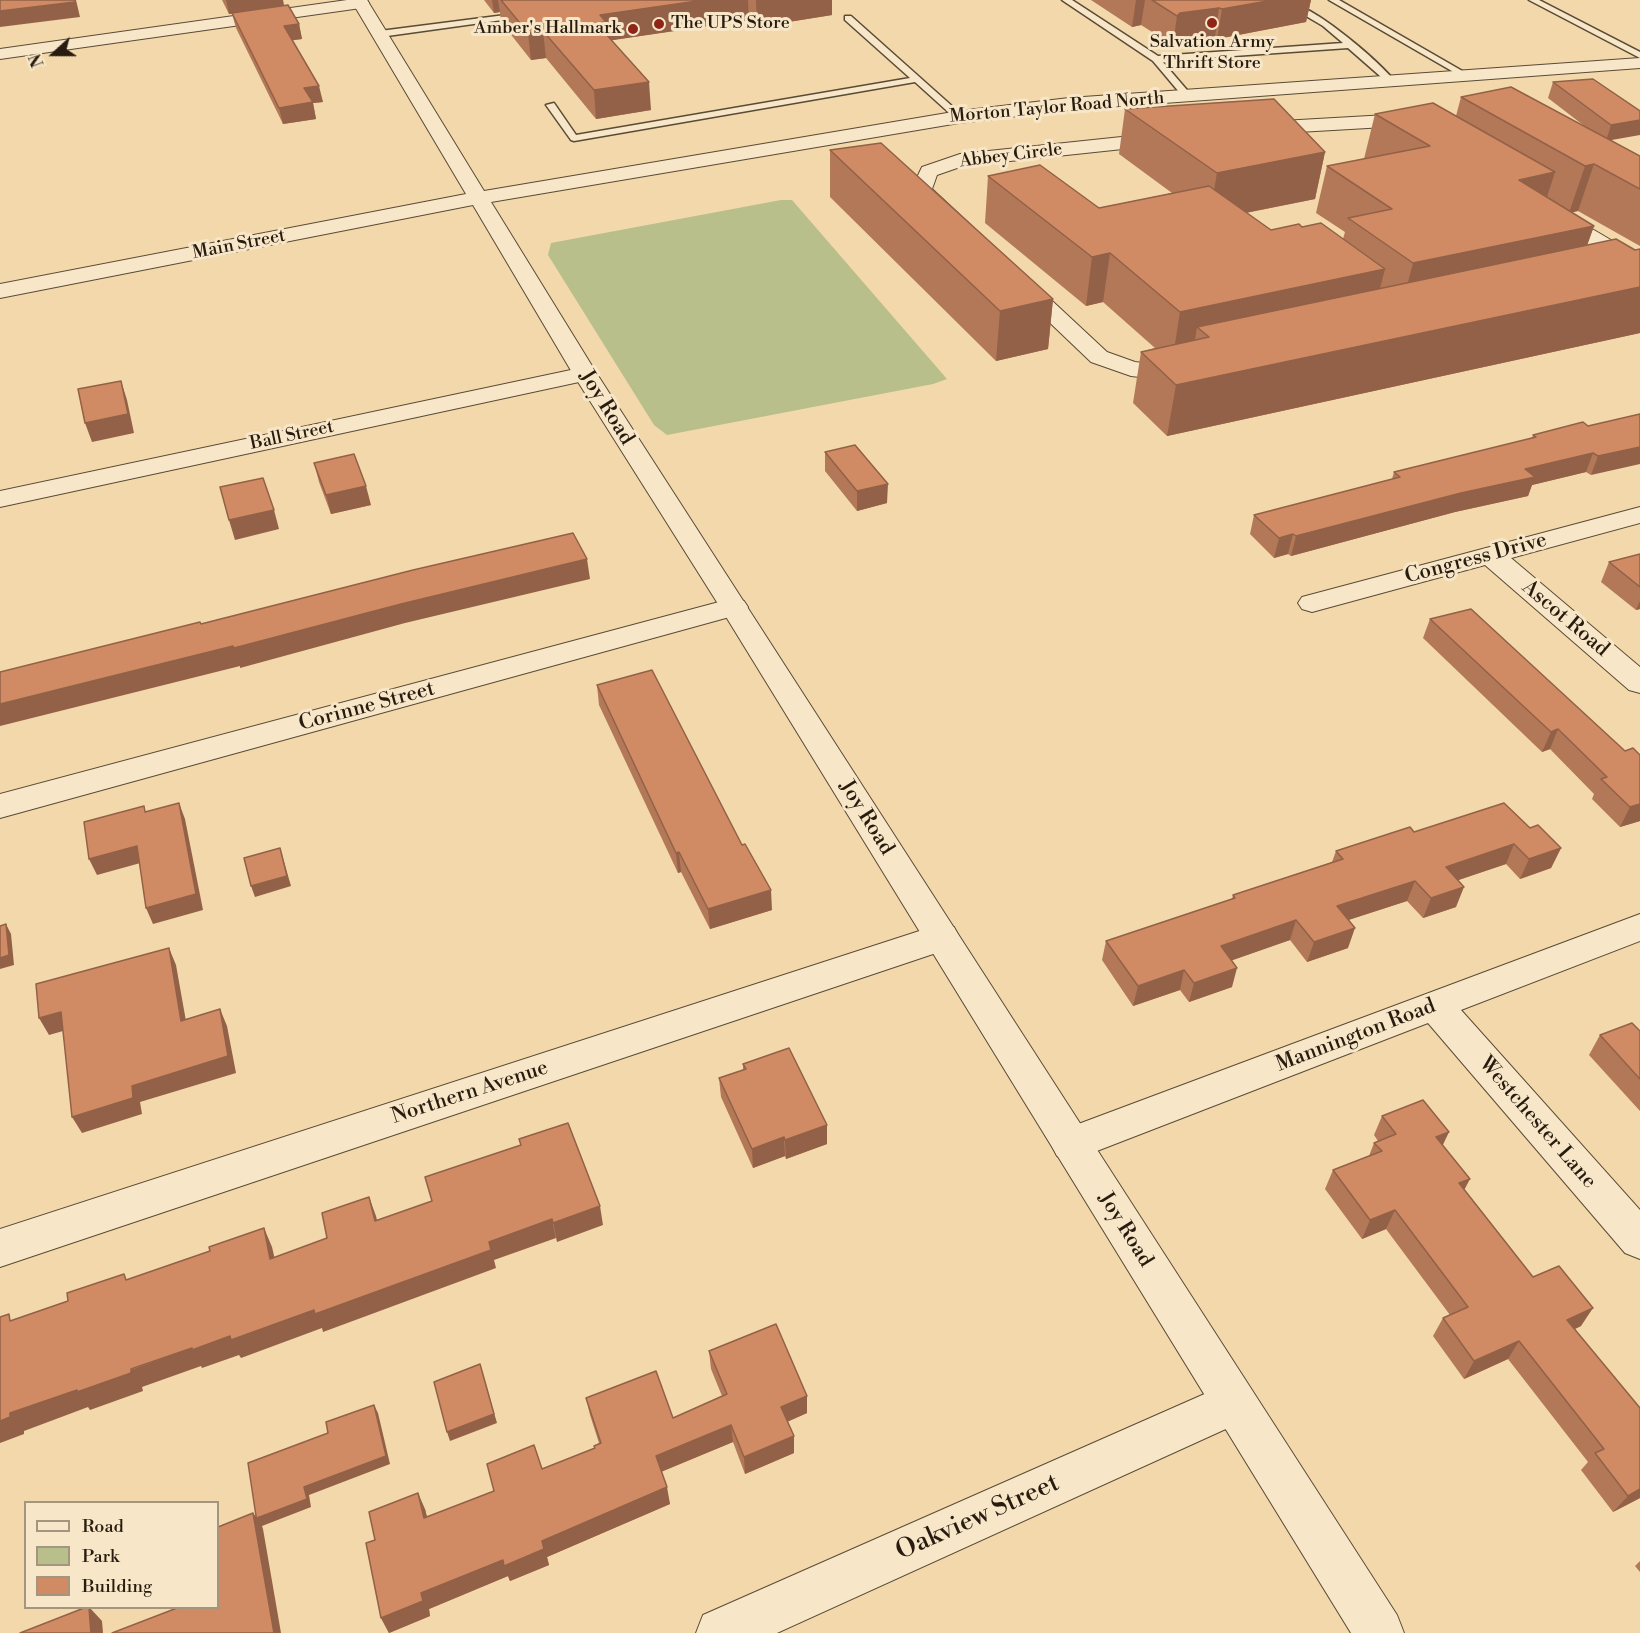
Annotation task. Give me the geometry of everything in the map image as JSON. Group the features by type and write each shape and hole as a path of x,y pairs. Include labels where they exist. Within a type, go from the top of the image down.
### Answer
{"street":[{"name":"Joy Road","path":"360,1 585,374 1379,1633"},
{"path":"0,54 360,1"},
{"name":"Morton Taylor Road North","path":"478,198 959,117 1069,104 1188,96 1247,110 1281,108 1391,81 1640,63"},
{"name":"Abbey Circle","path":"1281,108 1387,121 1410,130 1608,248 1625,266 1613,275 1167,373 1131,369 1099,357 921,190 929,171 960,160 1247,110 1281,108"},
{"name":"Main Street","path":"0,291 478,198"},
{"path":"1376,308 1395,322"},
{"name":"Ball Street","path":"0,499 585,374"},
{"name":"Congress Drive","path":"1312,603 1640,515"},
{"name":"Ascot Road","path":"1490,555 1640,683"},
{"name":"Corinne Street","path":"0,806 734,607"},
{"name":"Mannington Road","path":"1071,1144 1640,927"},
{"name":"Northern Avenue","path":"0,1248 941,938"},
{"name":"Westchester Lane","path":"1434,1005 1640,1240"},
{"name":"Oakview Street","path":"721,1633 1234,1403"}],"lane":[{"path":"1066,0 1156,59 1188,96"},
{"path":"1282,0 1326,24 1391,81"},
{"path":"1333,0 1467,76"},
{"path":"1533,0 1640,55"},
{"path":"380,34 532,13"},
{"path":"848,18 959,117"},
{"path":"1156,59 1350,45"},
{"path":"551,105 574,138 917,79"}],"green space":[{"path":"781,200 792,200 947,379 933,384 667,435 654,425 548,255 551,243"}],"building":[{"path":"0,0 75,0 75,2 0,11"},
{"path":"501,0 704,0 600,15 606,22 596,23 649,82 594,90 543,31 528,33"},
{"path":"1152,0 1273,0 1222,9 1180,13 1177,16"},
{"path":"288,5 299,24 284,26 319,86 304,88 313,102 279,108 232,13"},
{"path":"1593,79 1640,111 1640,120 1611,125 1553,82"},
{"path":"1511,87 1640,156 1640,189 1594,164 1585,166 1461,97"},
{"path":"1274,99 1325,152 1217,173 1125,109"},
{"path":"1433,103 1555,172 1519,180 1594,226 1413,263 1348,218 1392,209 1327,166 1430,146 1375,114"},
{"path":"881,143 1053,299 1000,311 830,150"},
{"path":"1040,165 1099,208 1209,186 1271,230 1299,224 1302,227 1321,223 1385,269 1180,312 1110,253 1092,257 988,176"},
{"path":"1616,239 1635,250 1640,249 1640,287 1176,385 1141,352 1209,337 1197,327"},
{"path":"121,381 128,414 85,423 78,389"},
{"path":"1640,414 1640,447 1598,456 1593,453 1525,469 1535,477 1461,493 1296,536 1293,534 1279,538 1254,515 1400,477 1394,472 1536,437 1533,435 1583,422 1588,426"},
{"path":"855,445 888,484 857,491 825,452"},
{"path":"354,454 366,486 326,495 314,463"},
{"path":"263,478 274,510 229,520 220,487"},
{"path":"573,533 587,559 0,704 0,672"},
{"path":"1640,554 1640,587 1609,562"},
{"path":"1471,609 1625,751 1633,748 1640,755 1640,804 1630,807 1601,779 1607,777 1558,729 1551,732 1430,619"},
{"path":"652,670 742,845 745,844 771,890 708,909 679,852 676,853 597,685"},
{"path":"179,803 196,894 146,908 137,846 89,859 84,822 144,806 145,812"},
{"path":"1504,803 1530,828 1538,825 1561,848 1529,859 1514,844 1446,867 1464,887 1431,898 1415,881 1337,906 1355,928 1314,942 1296,920 1221,946 1237,968 1194,983 1184,970 1138,986 1106,941 1235,898 1233,895 1343,859 1336,851 1410,827 1414,832"},
{"path":"280,848 287,876 251,886 244,858"},
{"path":"6,924 9,955 0,958 0,926"},
{"path":"169,948 181,1021 220,1009 228,1056 132,1086 133,1098 72,1117 61,1012 39,1018 36,984"},
{"path":"1632,1023 1640,1031 1640,1079 1600,1035"},
{"path":"789,1048 827,1125 752,1149 719,1078 746,1069 743,1064"},
{"path":"1423,1100 1449,1132 1436,1137 1470,1179 1459,1183 1533,1277 1559,1266 1593,1308 1567,1320 1640,1408 1640,1489 1628,1496 1595,1453 1604,1449 1519,1341 1474,1361 1443,1318 1468,1307 1395,1210 1370,1220 1333,1170 1382,1151 1374,1143 1396,1134 1382,1116"},
{"path":"568,1123 600,1206 553,1223 552,1219 489,1242 491,1250 315,1314 314,1310 231,1340 230,1336 192,1350 192,1348 131,1369 131,1373 10,1413 10,1417 0,1421 0,1317 9,1314 10,1321 68,1301 67,1293 124,1274 126,1280 210,1251 209,1247 264,1228 270,1259 327,1238 322,1213 369,1197 375,1221 432,1201 425,1177 521,1145 519,1139"},
{"path":"776,1324 807,1396 781,1407 794,1436 744,1457 731,1425 656,1456 667,1487 542,1541 544,1549 504,1566 503,1560 421,1593 423,1601 381,1618 366,1543 375,1540 369,1512 418,1493 424,1518 494,1491 487,1464 534,1445 542,1469 595,1448 594,1446 601,1443 586,1398 656,1371 673,1418 727,1394 709,1351"},
{"path":"480,1364 494,1414 447,1432 434,1382"},
{"path":"374,1405 386,1456 304,1487 307,1499 257,1518 248,1463 328,1433 326,1422"},
{"path":"253,1513 274,1633 112,1633 174,1609 219,1609 219,1527"},
{"path":"81,1609 89,1609 91,1633 20,1633"}],"place":[{"name":"Salvation Army Thrift Store","path":"1212,23"},
{"name":"The UPS Store","path":"659,24"},
{"name":"Amber's Hallmark","path":"633,29"}]}
